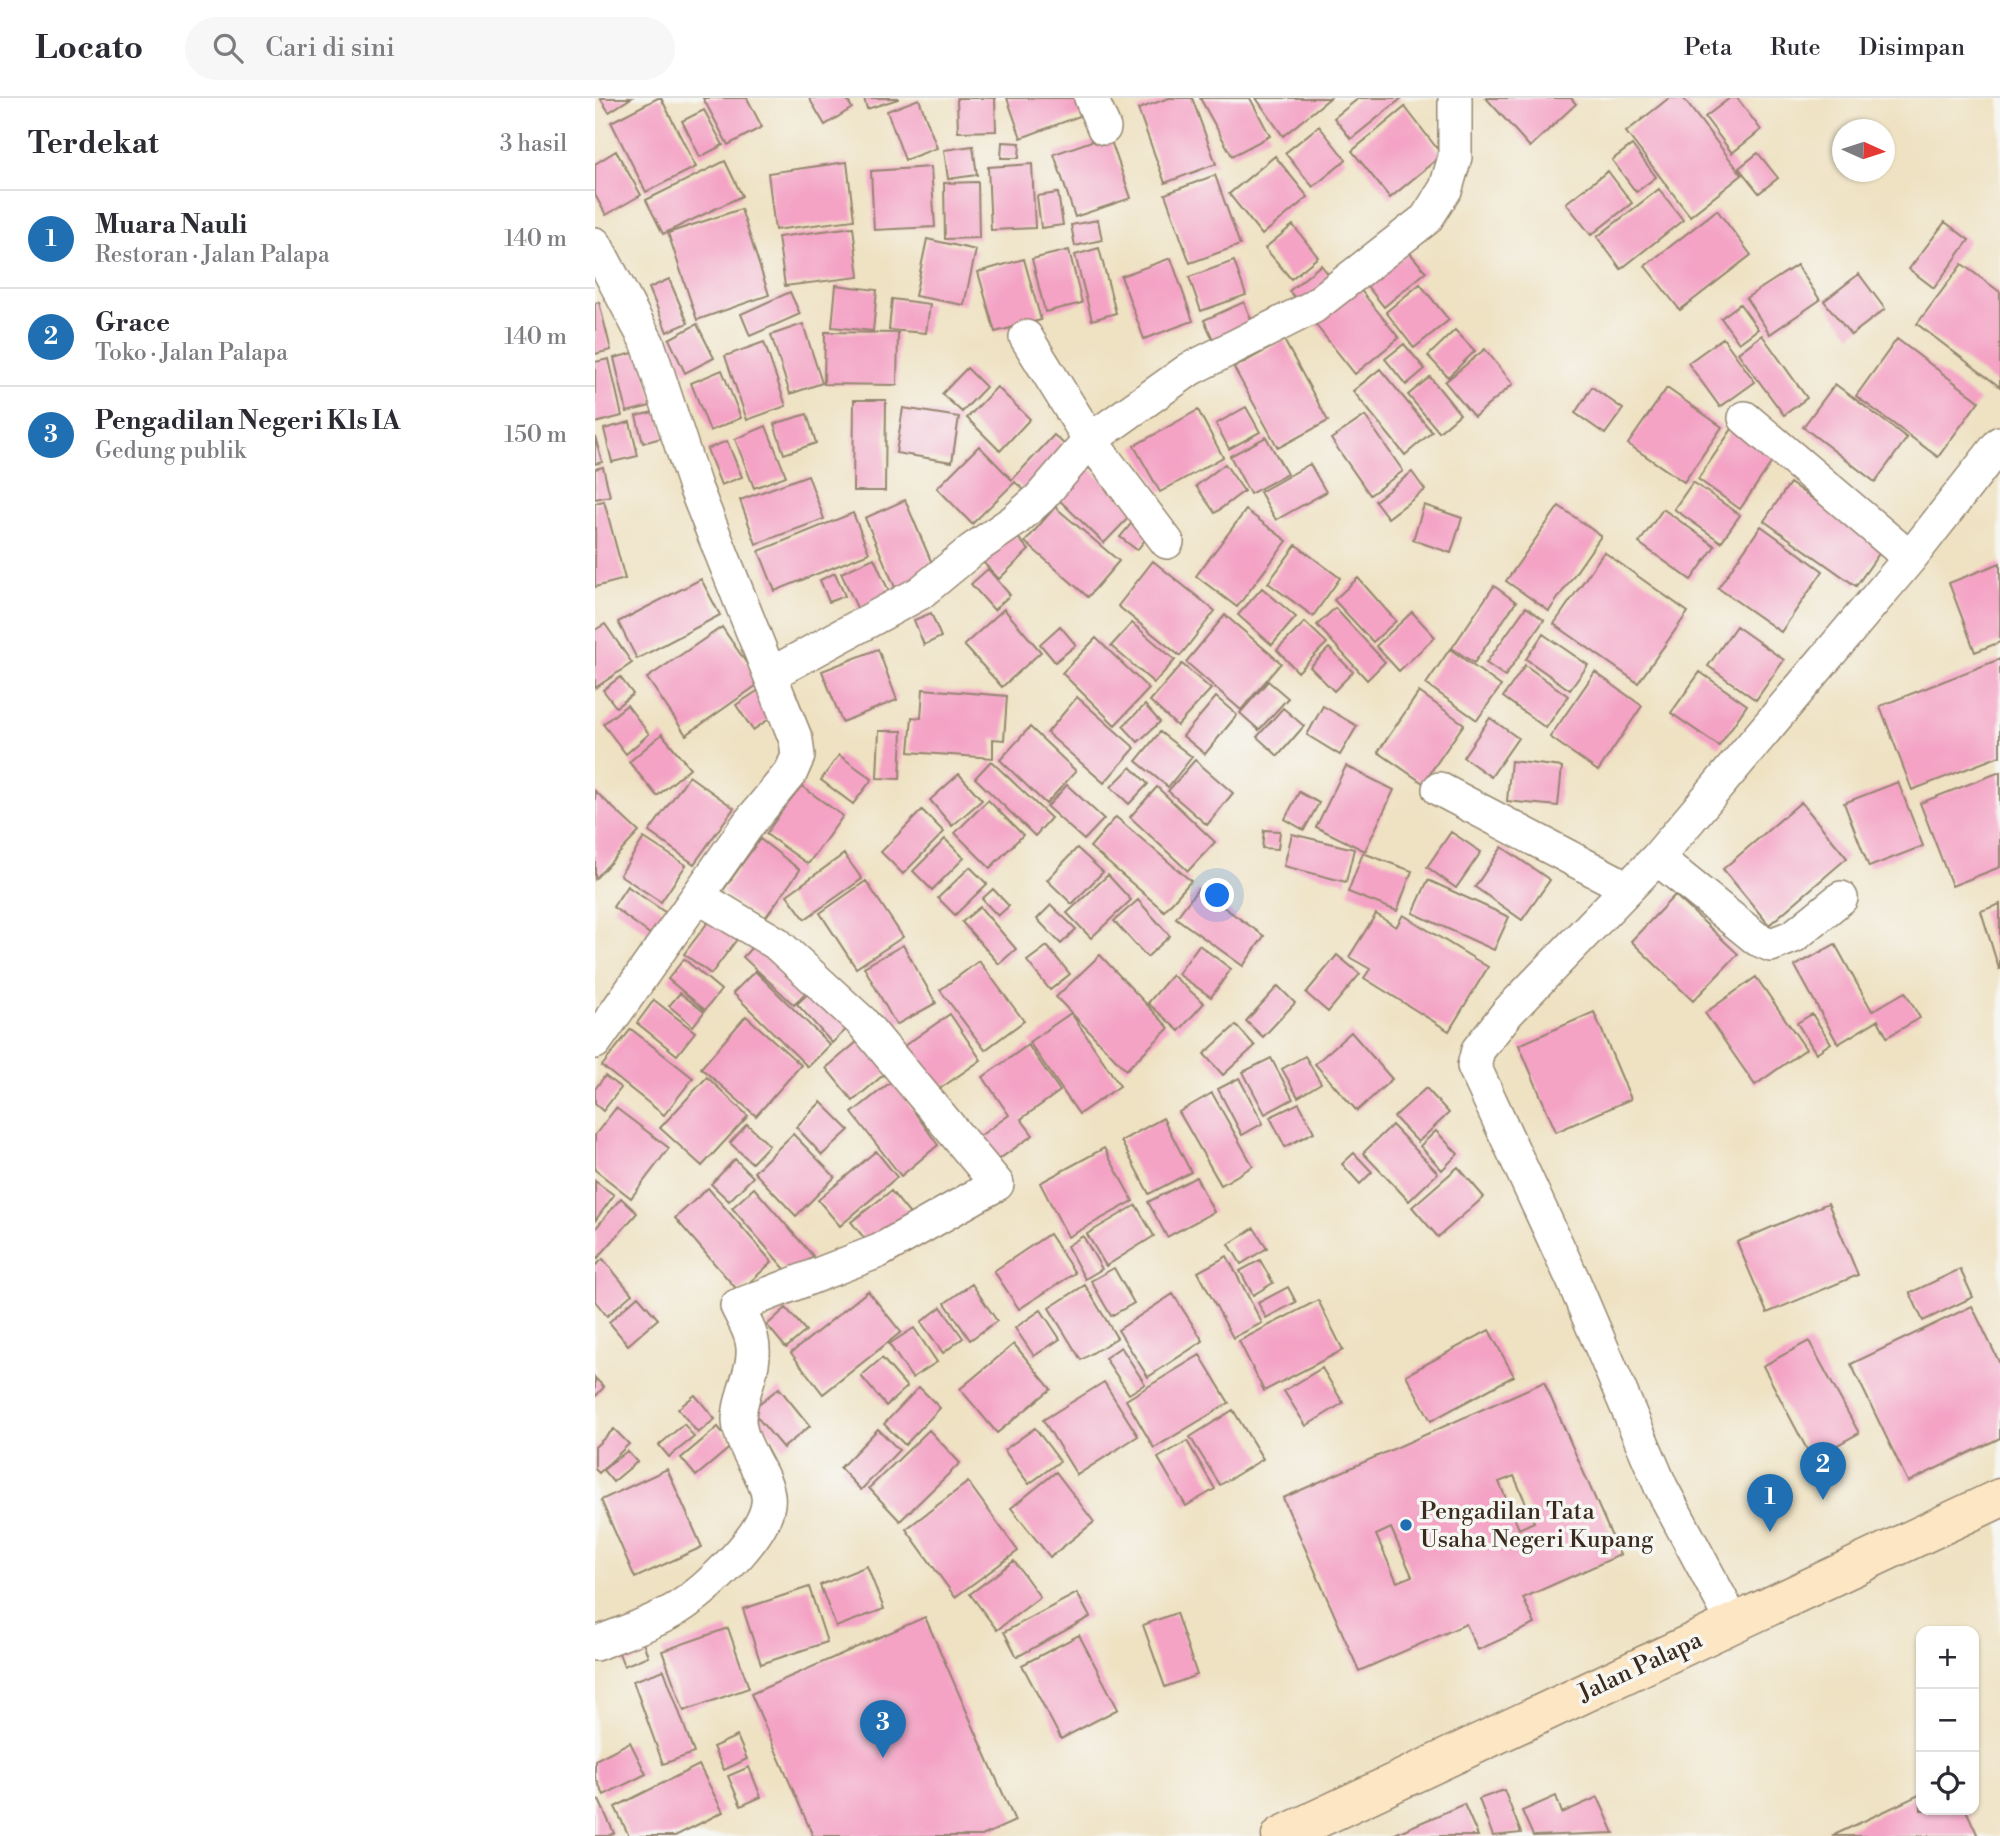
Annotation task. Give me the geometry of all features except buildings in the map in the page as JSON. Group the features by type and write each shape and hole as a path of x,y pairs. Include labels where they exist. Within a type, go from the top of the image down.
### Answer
{"main road":[{"name":"Jalan Palapa","path":"1281,1836 2000,1498"}],"street":[{"path":"1091,98 1104,128"},
{"path":"771,674 920,593 1023,514 1090,440 1190,369 1313,307 1395,247 1426,219 1446,188 1455,157 1455,98"},
{"path":"595,244 648,344 695,487 771,674 796,740 798,756 791,772 749,823 595,1042"},
{"path":"1026,337 1090,440 1167,542"},
{"path":"1745,418 1910,558"},
{"path":"1734,1622 1661,1487 1573,1280 1474,1072 1478,1050 1508,1012 1657,858 1910,558 2000,443"},
{"path":"1439,789 1628,888"},
{"path":"1657,858 1757,939 1771,946 1794,936 1841,898"},
{"path":"595,1644 678,1608 724,1568 756,1533 768,1503 764,1486 741,1439 739,1418 750,1375 753,1342 737,1306 879,1251 997,1184 862,1023 776,943 699,897"}],"place":[{"name":"Grace","path":"1823,1500"},
{"name":"Pengadilan Tata Usaha Negeri Kupang","path":"1406,1525"},
{"name":"Muara Nauli","path":"1770,1532"},
{"name":"Pengadilan Negeri Kls IA","path":"883,1758"}]}
